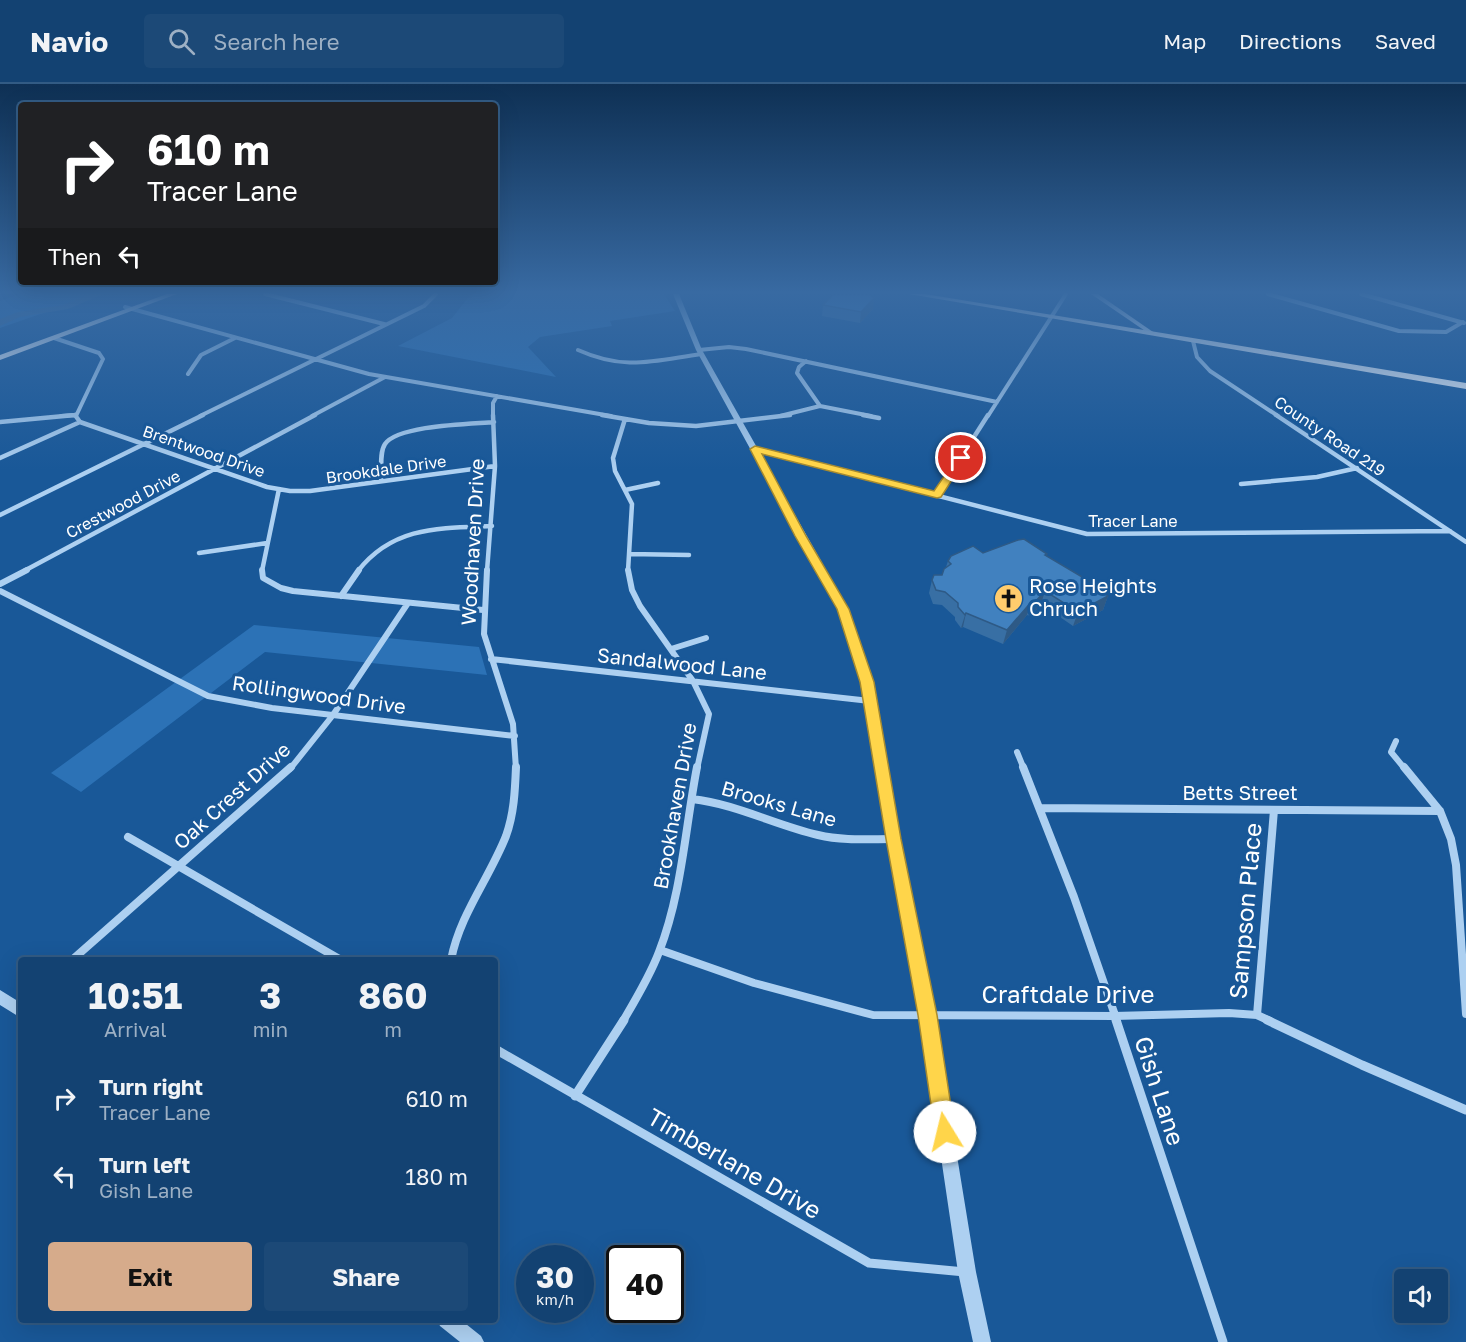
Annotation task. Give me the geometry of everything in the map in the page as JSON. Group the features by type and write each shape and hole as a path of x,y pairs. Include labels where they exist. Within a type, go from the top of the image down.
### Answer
{"highway":[{"path":"0,358 15,353"}],"main road":[{"path":"1264,353 1466,386"}],"street":[{"path":"75,415 103,359 98,353"},
{"path":"188,374 193,361 202,353"},
{"path":"291,353 385,377 671,426 739,424 820,406 879,418"},
{"path":"0,515 250,394 327,353"},
{"path":"584,353 601,360 628,364 696,353"},
{"path":"700,353 843,609 867,682 893,839 927,1015 967,1272 982,1342"},
{"path":"761,353 997,402"},
{"path":"937,495 1028,353"},
{"name":"County Road 219","path":"1196,353 1210,371 1466,542"},
{"path":"806,361 799,367 797,373 820,406"},
{"name":"Crestwood Drive","path":"0,584 385,377"},
{"name":"Woodhaven Drive","path":"452,957 459,930 504,841 512,816 515,792 515,736 485,646 483,610 492,526 495,466 493,404 497,396"},
{"path":"0,458 80,422 75,415"},
{"path":"0,422 75,415"},
{"name":"Brookhaven Drive","path":"575,1096 650,973 660,950 674,904 709,714 694,682 632,590 628,578 632,538 632,502 614,470 613,460 625,419"},
{"name":"Brentwood Drive","path":"80,422 267,487 279,489 262,569 263,578 271,583 293,591 483,610"},
{"path":"381,481 384,445 390,438 409,432 494,422"},
{"name":"Tracer Lane","path":"755,449 1087,534 1450,531"},
{"name":"Brookdale Drive","path":"279,489 310,491 495,466"},
{"path":"1241,484 1317,477 1357,468"},
{"path":"625,490 658,483"},
{"path":"341,596 367,561 388,543 421,531 492,526"},
{"path":"198,553 267,543"},
{"path":"629,554 689,555"},
{"name":"Rollingwood Drive","path":"0,591 208,696 253,706 515,736"},
{"name":"Oak Crest Drive","path":"75,957 288,771 333,715 408,603"},
{"path":"671,649 706,638"},
{"name":"Sandalwood Lane","path":"491,660 870,701"},
{"path":"1396,741 1392,752 1440,811 1451,839 1456,865 1466,1014"},
{"name":"Gish Lane","path":"1017,752 1040,808 1114,1016 1223,1342"},
{"name":"Brooks Lane","path":"692,800 711,801 819,835 846,839 893,839"},
{"name":"Betts Street","path":"1040,808 1440,811"},
{"name":"Sampson Place","path":"1257,1015 1274,810"},
{"path":"128,837 336,957"},
{"name":"Craftdale Drive","path":"660,950 754,983 873,1015 1114,1016 1229,1013 1257,1015 1362,1065 1466,1110"},
{"path":"0,997 18,1007"},
{"name":"Timberlane Drive","path":"498,1051 869,1263 967,1272"},
{"path":"450,1323 475,1342"}],"shaded area":[{"path":"432,353 533,353 556,377"},
{"path":"254,625 479,647 487,675 265,652 81,792 51,773"}],"building":[{"name":"Rose Heights Chruch","path":"1024,539 1108,596 1078,612 1045,591 1035,602 1032,601 1007,630 966,613 965,615 958,607 958,603 945,592 936,590 932,580 934,575 942,575 944,569 951,564 948,561 951,556 973,546 983,553"}],"place":[{"name":"Rose Heights Chruch","path":"1008,598"}],"route":[{"path":"945,1132 927,1015 893,839 885,779 867,682 843,609 755,449 937,495 961,458"}]}
